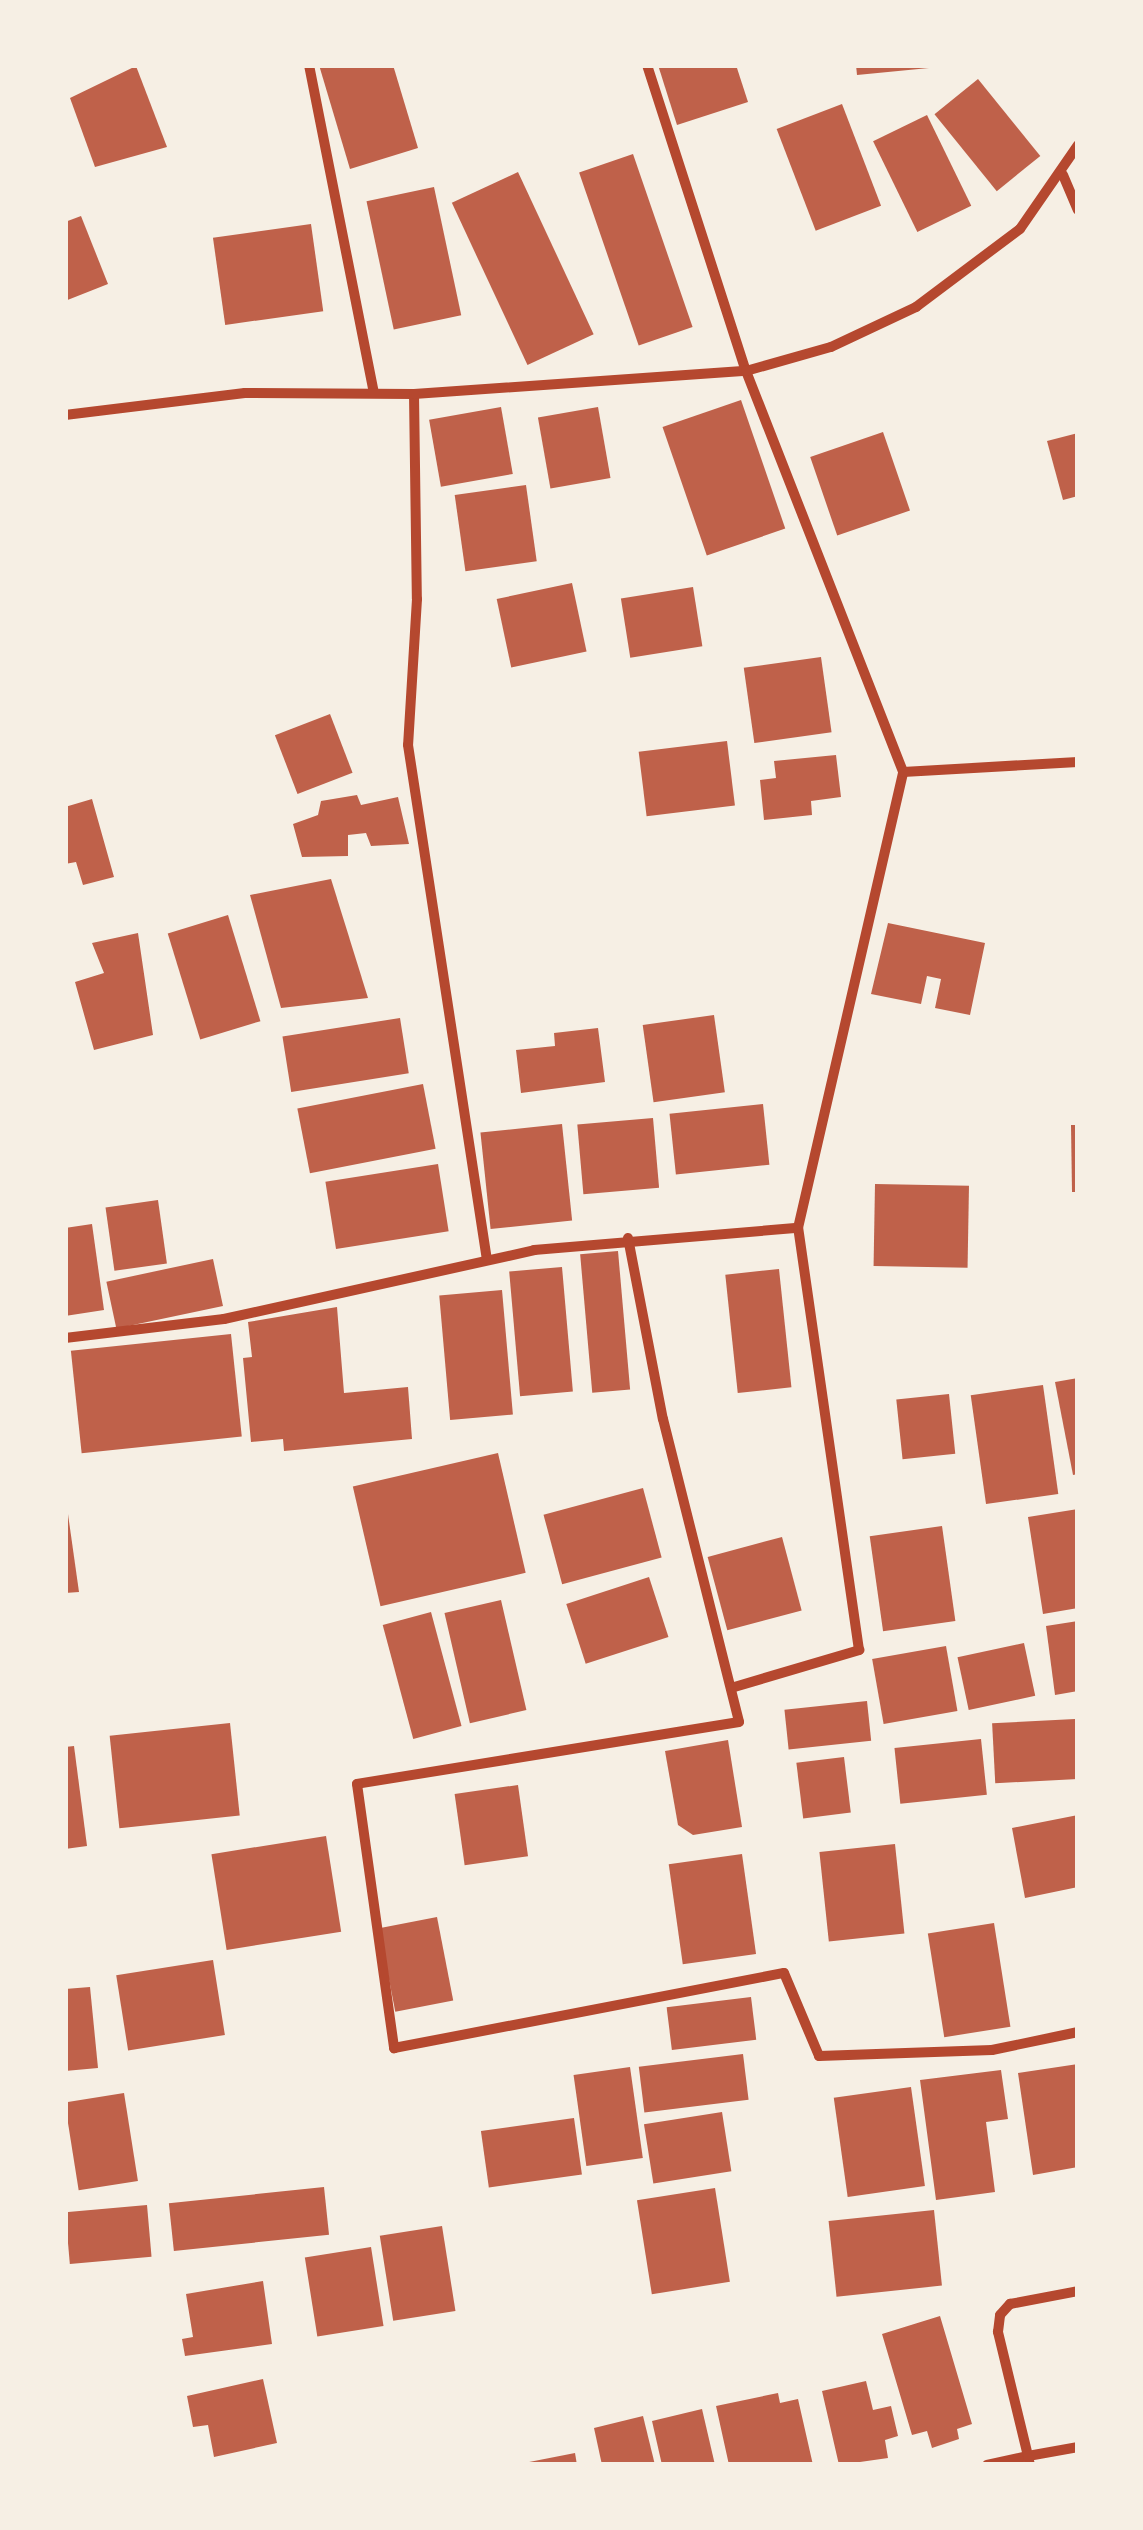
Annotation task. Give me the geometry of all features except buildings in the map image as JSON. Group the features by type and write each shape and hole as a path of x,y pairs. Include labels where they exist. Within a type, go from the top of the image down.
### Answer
{"street":[{"path":"309,65 374,392"},
{"path":"647,65 746,371 903,772 798,1228 859,1650 731,1688"},
{"path":"65,415 245,392 414,394 746,371 831,347 916,307 1020,229 1063,175 1078,145"},
{"path":"1063,175 1078,210"},
{"path":"414,394 416,599 408,745 487,1260"},
{"path":"903,772 1078,762"},
{"path":"65,1338 224,1319 487,1260 628,1238 798,1228"},
{"path":"628,1238 663,1419 739,1722 357,1784 394,2048 784,1973 820,2056 992,2050 1078,2032"},
{"path":"1029,2460 998,2332 1000,2315 1010,2304 1078,2291"},
{"path":"987,2465 1029,2460 1078,2447"}]}
